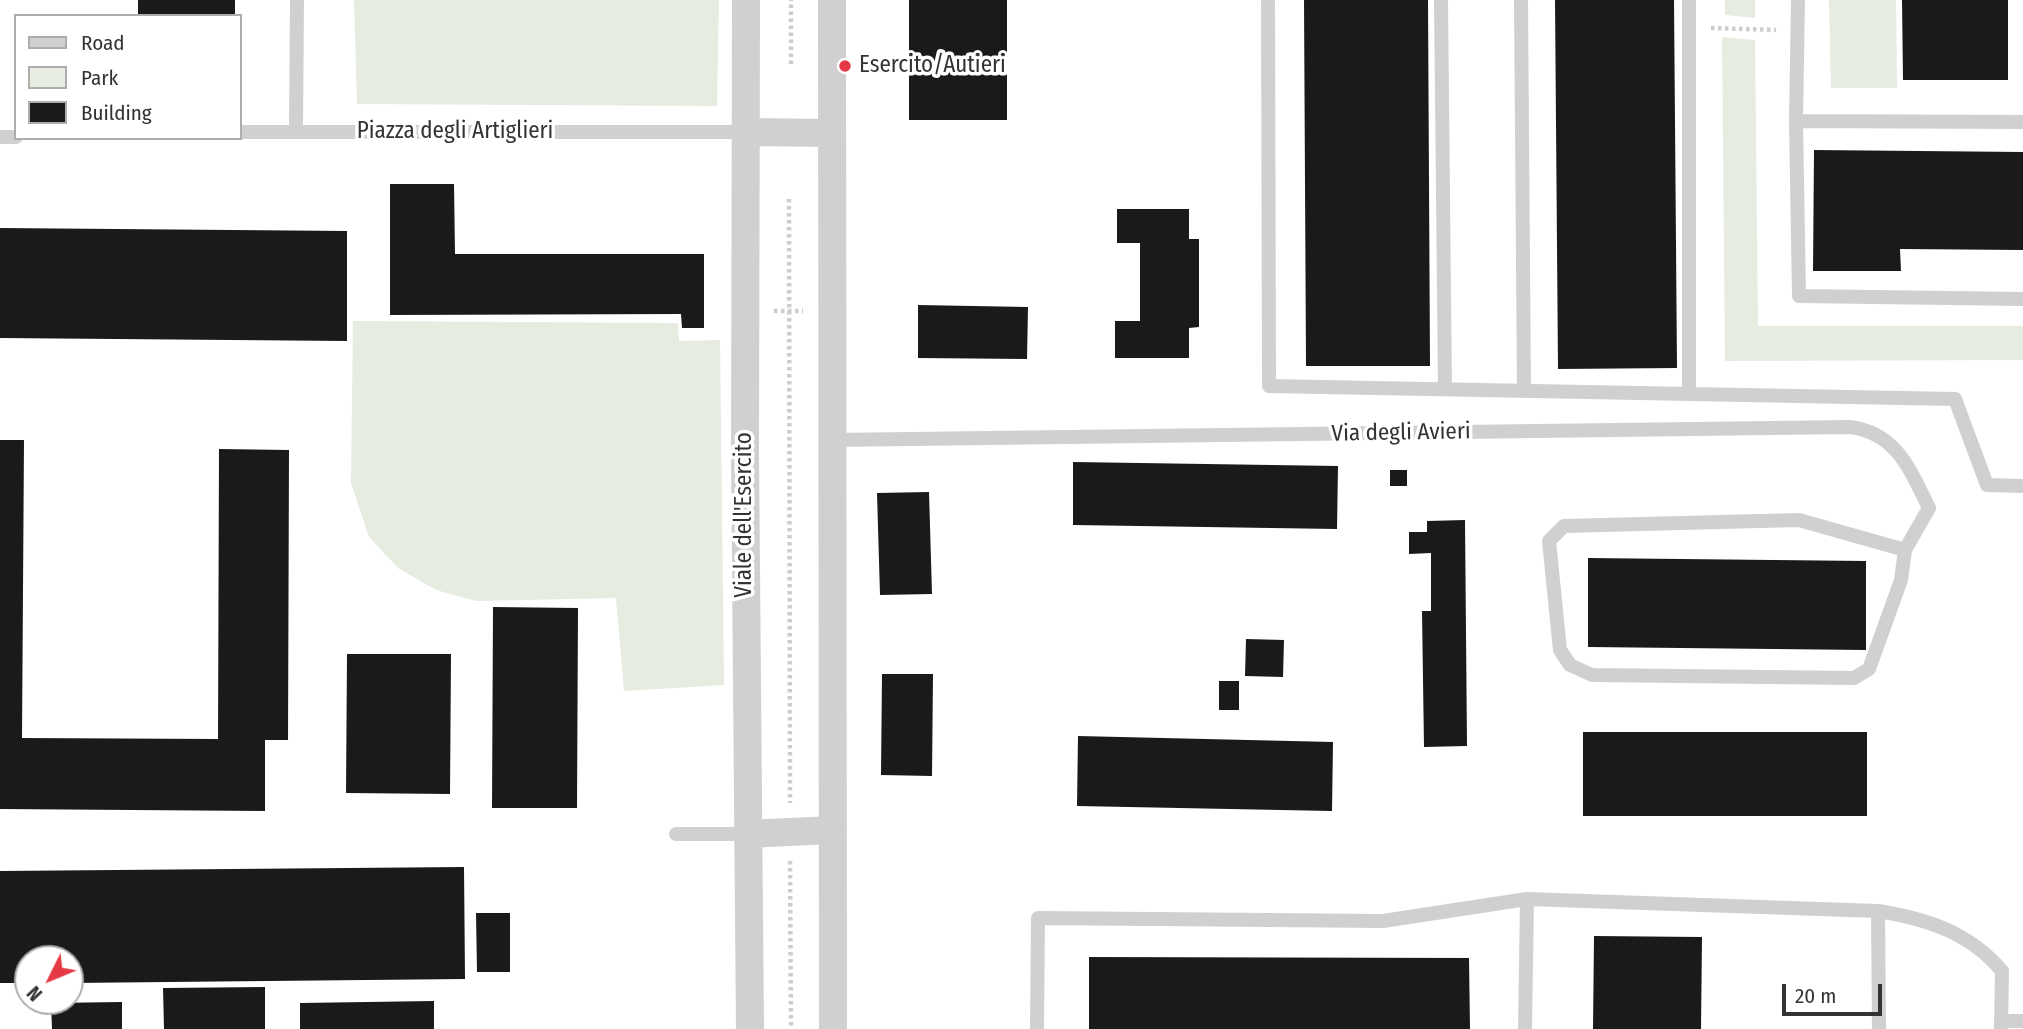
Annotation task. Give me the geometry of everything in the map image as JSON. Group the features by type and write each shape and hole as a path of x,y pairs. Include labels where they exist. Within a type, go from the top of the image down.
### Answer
{"street":[{"name":"Viale dell'Esercito","path":"746,0 747,834 750,1029"},
{"path":"832,0 833,1029"},
{"path":"746,132 832,133"},
{"path":"747,834 833,830"}],"lane":[{"path":"296,131 297,0"},
{"path":"1268,0 1269,386 1955,399 1987,485 2023,486"},
{"path":"1441,0 1445,390"},
{"path":"1521,0 1524,391"},
{"path":"1689,0 1689,394"},
{"path":"1798,0 1796,121 1799,296 2023,299"},
{"path":"1796,121 2023,122"},
{"name":"Piazza degli Artiglieri","path":"242,132 746,132"},
{"name":"Via degli Avieri","path":"832,440 1850,427 1877,433 1902,455 1930,508 1905,550"},
{"path":"1799,520 1905,550 1901,580 1869,669 1854,678 1592,675 1570,665 1560,650 1549,541 1564,526 1799,520"},
{"path":"676,834 747,834"},
{"path":"1525,1029 1527,899"},
{"path":"1037,1029 1038,918 1383,920 1527,899 1878,911 1920,918 1983,949 2002,971 2001,1025 2023,1021"},
{"path":"1878,911 1880,1029"}],"path":[{"path":"791,0 791,64"},
{"path":"1722,28 1763,29"},
{"name":"Viale dell'Esercito","path":"789,199 790,803"},
{"path":"766,312 809,311"},
{"path":"790,860 791,1029"}],"green space":[{"path":"354,0 719,0 717,106 357,104"},
{"path":"1725,0 1755,0 1755,18 1725,15"},
{"path":"1829,0 1896,0 1897,88 1831,88"},
{"path":"1722,37 1755,40 1758,326 2023,326 2023,360 1725,361"},
{"path":"353,321 678,323 679,341 720,340 724,685 624,691 616,598 476,601 436,590 398,568 369,537 351,483"}],"building":[{"path":"138,0 235,0 235,14 138,14"},
{"path":"909,0 1007,0 1007,120 909,120"},
{"path":"1304,0 1428,0 1430,366 1306,366"},
{"path":"1555,0 1674,0 1677,368 1558,369"},
{"path":"1902,0 2008,0 2008,80 1903,80"},
{"path":"1814,150 2023,152 2023,250 1900,249 1901,271 1813,271"},
{"path":"390,184 454,184 455,254 704,254 704,328 682,328 681,314 390,315"},
{"path":"1117,209 1189,209 1189,239 1199,239 1199,327 1189,328 1189,358 1115,358 1115,321 1140,321 1140,243 1117,243"},
{"path":"0,228 347,231 347,341 0,338"},
{"path":"918,305 1028,307 1027,359 918,358"},
{"path":"0,440 24,440 22,738 218,739 219,449 289,450 288,740 265,740 265,811 0,809"},
{"path":"1073,462 1338,466 1337,529 1073,525"},
{"path":"1390,470 1407,470 1407,486 1390,486"},
{"path":"929,492 932,594 880,595 877,493"},
{"path":"1465,520 1467,746 1424,747 1422,611 1431,611 1431,553 1409,554 1409,532 1427,532 1427,521"},
{"path":"1588,558 1866,561 1866,650 1588,647"},
{"path":"493,607 578,608 577,808 492,808"},
{"path":"1246,639 1284,640 1283,677 1245,676"},
{"path":"347,654 451,654 450,794 346,793"},
{"path":"882,674 933,674 932,776 881,775"},
{"path":"1219,681 1239,681 1239,710 1219,710"},
{"path":"1583,732 1867,732 1867,816 1583,816"},
{"path":"1078,736 1333,742 1332,811 1077,806"},
{"path":"464,867 465,979 84,983 84,945 14,945 14,983 0,983 0,871"},
{"path":"476,913 510,913 510,972 477,972"},
{"path":"1594,936 1702,937 1701,1029 1593,1029"},
{"path":"1089,957 1469,958 1470,1029 1089,1029"},
{"path":"265,987 265,1029 164,1029 163,988"},
{"path":"434,1001 434,1029 300,1029 300,1003"},
{"path":"122,1002 122,1029 52,1029 51,1015 84,1015 84,1003"}],"place":[{"name":"Esercito/Autieri","path":"845,66"}]}
